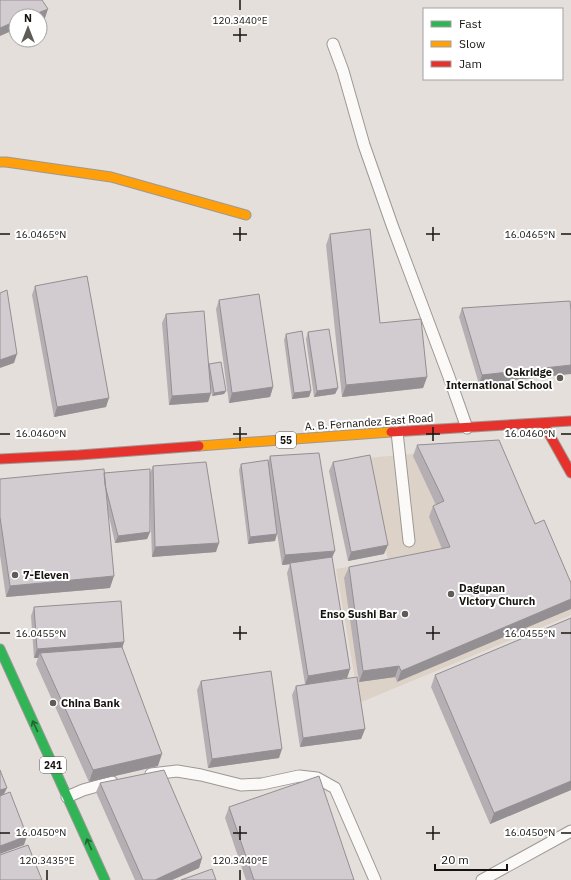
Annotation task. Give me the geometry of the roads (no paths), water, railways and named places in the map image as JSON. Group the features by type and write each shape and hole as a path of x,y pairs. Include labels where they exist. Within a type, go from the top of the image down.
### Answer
{"main road":[{"path":"0,162 111,177 246,215"},
{"name":"A. B. Fernandez East Road","path":"0,459 79,455 571,421"},
{"path":"543,423 571,473"},
{"name":"241","path":"0,649 105,880"}],"lane":[{"path":"333,44 345,79 364,145 467,428"},
{"path":"397,432 409,541"},
{"path":"142,776 177,770 201,774 241,785 262,784 299,776 317,778 335,788 375,880"},
{"path":"67,797 88,789 119,781"},
{"path":"482,880 571,831"}],"place":[{"name":"Oakridge International School","path":"560,378"},
{"name":"7-Eleven","path":"15,575"},
{"name":"Dagupan Victory Church","path":"451,594"},
{"name":"Enso Sushi Bar","path":"405,614"},
{"name":"China Bank","path":"53,703"}]}
